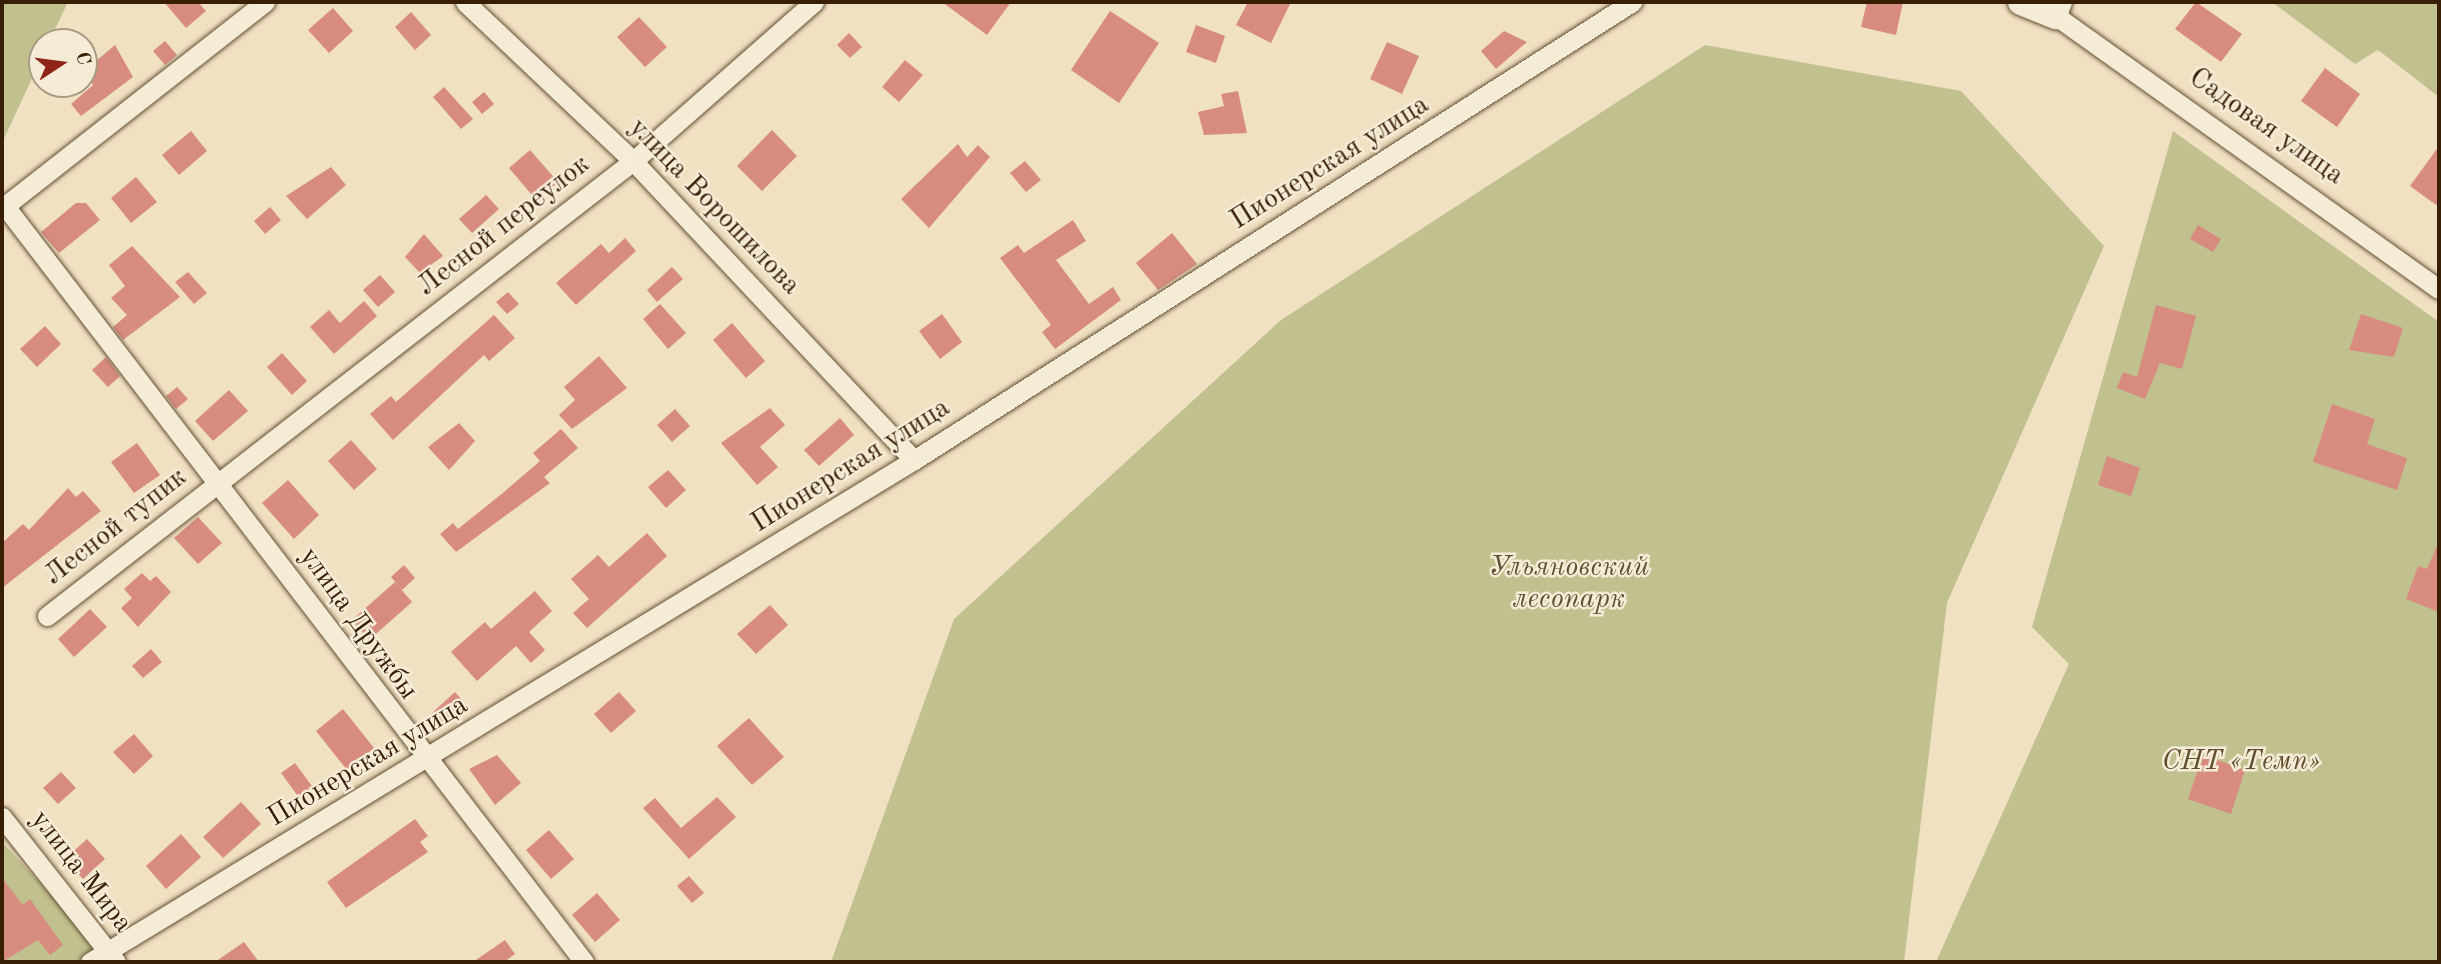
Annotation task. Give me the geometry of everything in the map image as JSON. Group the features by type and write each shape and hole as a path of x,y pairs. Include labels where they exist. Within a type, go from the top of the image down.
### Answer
{"street":[{"name":"улица Дружбы","path":"265,2 5,206 219,482 425,762 584,962"},
{"name":"улица Ворошилова","path":"465,2 633,161 914,460"},
{"name":"Лесной переулок","path":"219,482 633,161 814,2"},
{"name":"Пионерская улица","path":"90,962 111,956 914,460 1632,2"},
{"path":"2021,2 2059,9"},
{"name":"Садовая улица","path":"2059,9 2439,289"},
{"name":"Лесной тупик","path":"47,615 219,482"},
{"name":"улица Мира","path":"2,817 111,956"}],"green space":[{"path":"2,2 68,2 56,28 28,28 28,87 2,143"},
{"path":"2272,2 2439,2 2439,97 2378,50 2355,64"},
{"name":"Ульяновский лесопарк","path":"1705,45 1961,91 2104,246 1947,603 1904,962 831,962 954,619 1281,320"},
{"name":"СНТ «Темп»","path":"2173,131 2439,322 2439,962 1936,962 2069,664 2032,627"},
{"path":"2,842 97,944 110,962 2,962"}],"building":[{"path":"164,2 198,2 206,11 186,28"},
{"path":"942,2 1011,2 987,35"},
{"path":"1248,2 1291,2 1271,43 1236,25"},
{"path":"1867,2 1903,2 1896,35 1861,27"},
{"path":"2196,2 2242,34 2221,62 2175,29"},
{"path":"333,8 353,31 329,53 308,30"},
{"path":"1110,11 1159,43 1119,103 1071,70"},
{"path":"411,12 431,35 415,50 395,27"},
{"path":"639,17 667,47 645,67 617,37"},
{"path":"1196,25 1225,36 1216,63 1186,52"},
{"path":"1504,31 1527,42 1496,69 1481,51"},
{"path":"849,33 862,47 850,58 837,45"},
{"path":"165,41 177,55 165,65 153,51"},
{"path":"1387,42 1419,56 1402,94 1370,79"},
{"path":"115,45 133,77 81,116 71,104 78,98 98,98 98,59"},
{"path":"905,60 923,75 899,102 882,87"},
{"path":"2325,68 2360,94 2337,127 2301,101"},
{"path":"444,87 473,119 461,129 433,97"},
{"path":"1238,91 1247,133 1204,135 1198,112 1224,106 1221,94"},
{"path":"484,92 494,104 482,114 472,102"},
{"path":"772,130 797,156 762,191 737,166"},
{"path":"191,131 207,151 179,175 162,155"},
{"path":"958,144 967,157 978,145 990,157 929,228 901,199"},
{"path":"2439,146 2439,207 2410,186"},
{"path":"530,150 558,182 537,201 509,168"},
{"path":"1025,161 1041,180 1026,192 1010,173"},
{"path":"331,167 346,185 307,219 286,196"},
{"path":"136,177 157,202 131,223 111,198"},
{"path":"486,195 499,209 472,233 459,219"},
{"path":"76,203 86,203 100,220 59,253 41,232"},
{"path":"270,207 281,220 265,234 254,221"},
{"path":"1073,220 1086,241 1056,260 1089,304 1113,287 1121,300 1055,349 1042,332 1051,325 1000,258 1018,245 1024,253"},
{"path":"2198,225 2221,239 2213,252 2190,239"},
{"path":"1172,233 1197,264 1158,290 1136,263"},
{"path":"424,234 443,256 420,273 405,257"},
{"path":"625,238 636,251 576,305 556,283 601,244 609,253"},
{"path":"132,246 180,297 123,340 113,327 127,315 111,298 125,286 109,265"},
{"path":"672,267 683,279 657,302 647,290"},
{"path":"188,272 207,293 194,304 175,282"},
{"path":"380,275 395,292 378,307 363,290"},
{"path":"508,292 519,304 507,314 496,302"},
{"path":"364,301 377,316 334,354 310,327 329,310 340,323"},
{"path":"660,304 686,333 668,349 643,319"},
{"path":"2156,305 2196,316 2182,369 2160,363 2145,399 2117,388 2123,372 2137,377"},
{"path":"942,314 962,342 940,359 919,331"},
{"path":"2361,314 2403,328 2394,357 2349,350"},
{"path":"494,315 515,338 489,361 484,355 393,440 370,414 391,396 396,402"},
{"path":"732,323 765,361 746,378 713,340"},
{"path":"45,326 61,344 37,367 20,349"},
{"path":"282,353 307,381 292,395 267,367"},
{"path":"599,356 627,388 572,429 559,415 575,400 564,387"},
{"path":"106,357 120,376 108,387 92,370"},
{"path":"177,387 188,399 176,409 166,396"},
{"path":"229,390 248,411 213,441 195,421"},
{"path":"2332,404 2375,419 2367,444 2407,458 2397,490 2313,462"},
{"path":"770,408 785,425 760,447 778,467 757,485 721,443"},
{"path":"675,409 690,426 672,442 657,425"},
{"path":"840,418 854,435 819,466 804,450"},
{"path":"459,423 475,441 449,470 428,447"},
{"path":"561,429 578,448 544,477 550,483 456,552 440,534 453,523 458,529 540,461 533,453"},
{"path":"351,440 377,469 354,490 328,461"},
{"path":"137,443 160,475 134,493 111,462"},
{"path":"2107,456 2140,468 2131,496 2098,485"},
{"path":"668,470 686,490 666,508 648,487"},
{"path":"288,480 319,515 294,539 262,503"},
{"path":"68,488 76,497 83,491 101,511 2,588 2,543 23,524 29,530"},
{"path":"198,517 222,543 198,564 174,538"},
{"path":"647,533 667,556 587,628 573,613 589,599 571,579 598,555 609,567"},
{"path":"2439,541 2439,612 2406,599 2418,566 2427,569"},
{"path":"404,565 415,578 402,590 391,577"},
{"path":"142,573 150,581 156,576 171,592 138,627 121,608 132,598 124,589"},
{"path":"395,582 412,602 369,640 352,620"},
{"path":"535,591 552,611 529,632 545,650 531,663 516,646 477,681 451,652 485,622 491,629"},
{"path":"770,605 788,625 756,654 737,634"},
{"path":"90,609 107,627 74,657 58,639"},
{"path":"151,649 162,662 143,678 132,666"},
{"path":"455,692 467,706 444,727 432,713"},
{"path":"619,692 636,711 611,733 594,714"},
{"path":"343,709 374,748 347,770 316,731"},
{"path":"749,718 784,757 752,785 717,746"},
{"path":"134,734 153,756 134,774 113,752"},
{"path":"497,755 521,783 495,805 469,769"},
{"path":"2203,755 2245,770 2231,814 2188,799"},
{"path":"295,763 314,789 300,799 281,773"},
{"path":"61,772 76,788 58,804 43,788"},
{"path":"717,797 736,817 689,859 643,808 655,798 681,828"},
{"path":"241,802 261,824 223,858 203,837"},
{"path":"415,819 428,836 420,842 428,852 346,908 327,882"},
{"path":"549,830 574,859 551,879 526,850"},
{"path":"181,834 201,857 166,889 146,866"},
{"path":"87,839 105,859 83,879 65,859"},
{"path":"689,876 704,893 692,903 677,886"},
{"path":"2,878 23,905 30,899 63,945 50,955 38,940 2,962"},
{"path":"597,893 620,920 595,942 572,915"},
{"path":"505,940 515,954 504,962 473,962"},
{"path":"244,942 259,962 215,962"}]}
